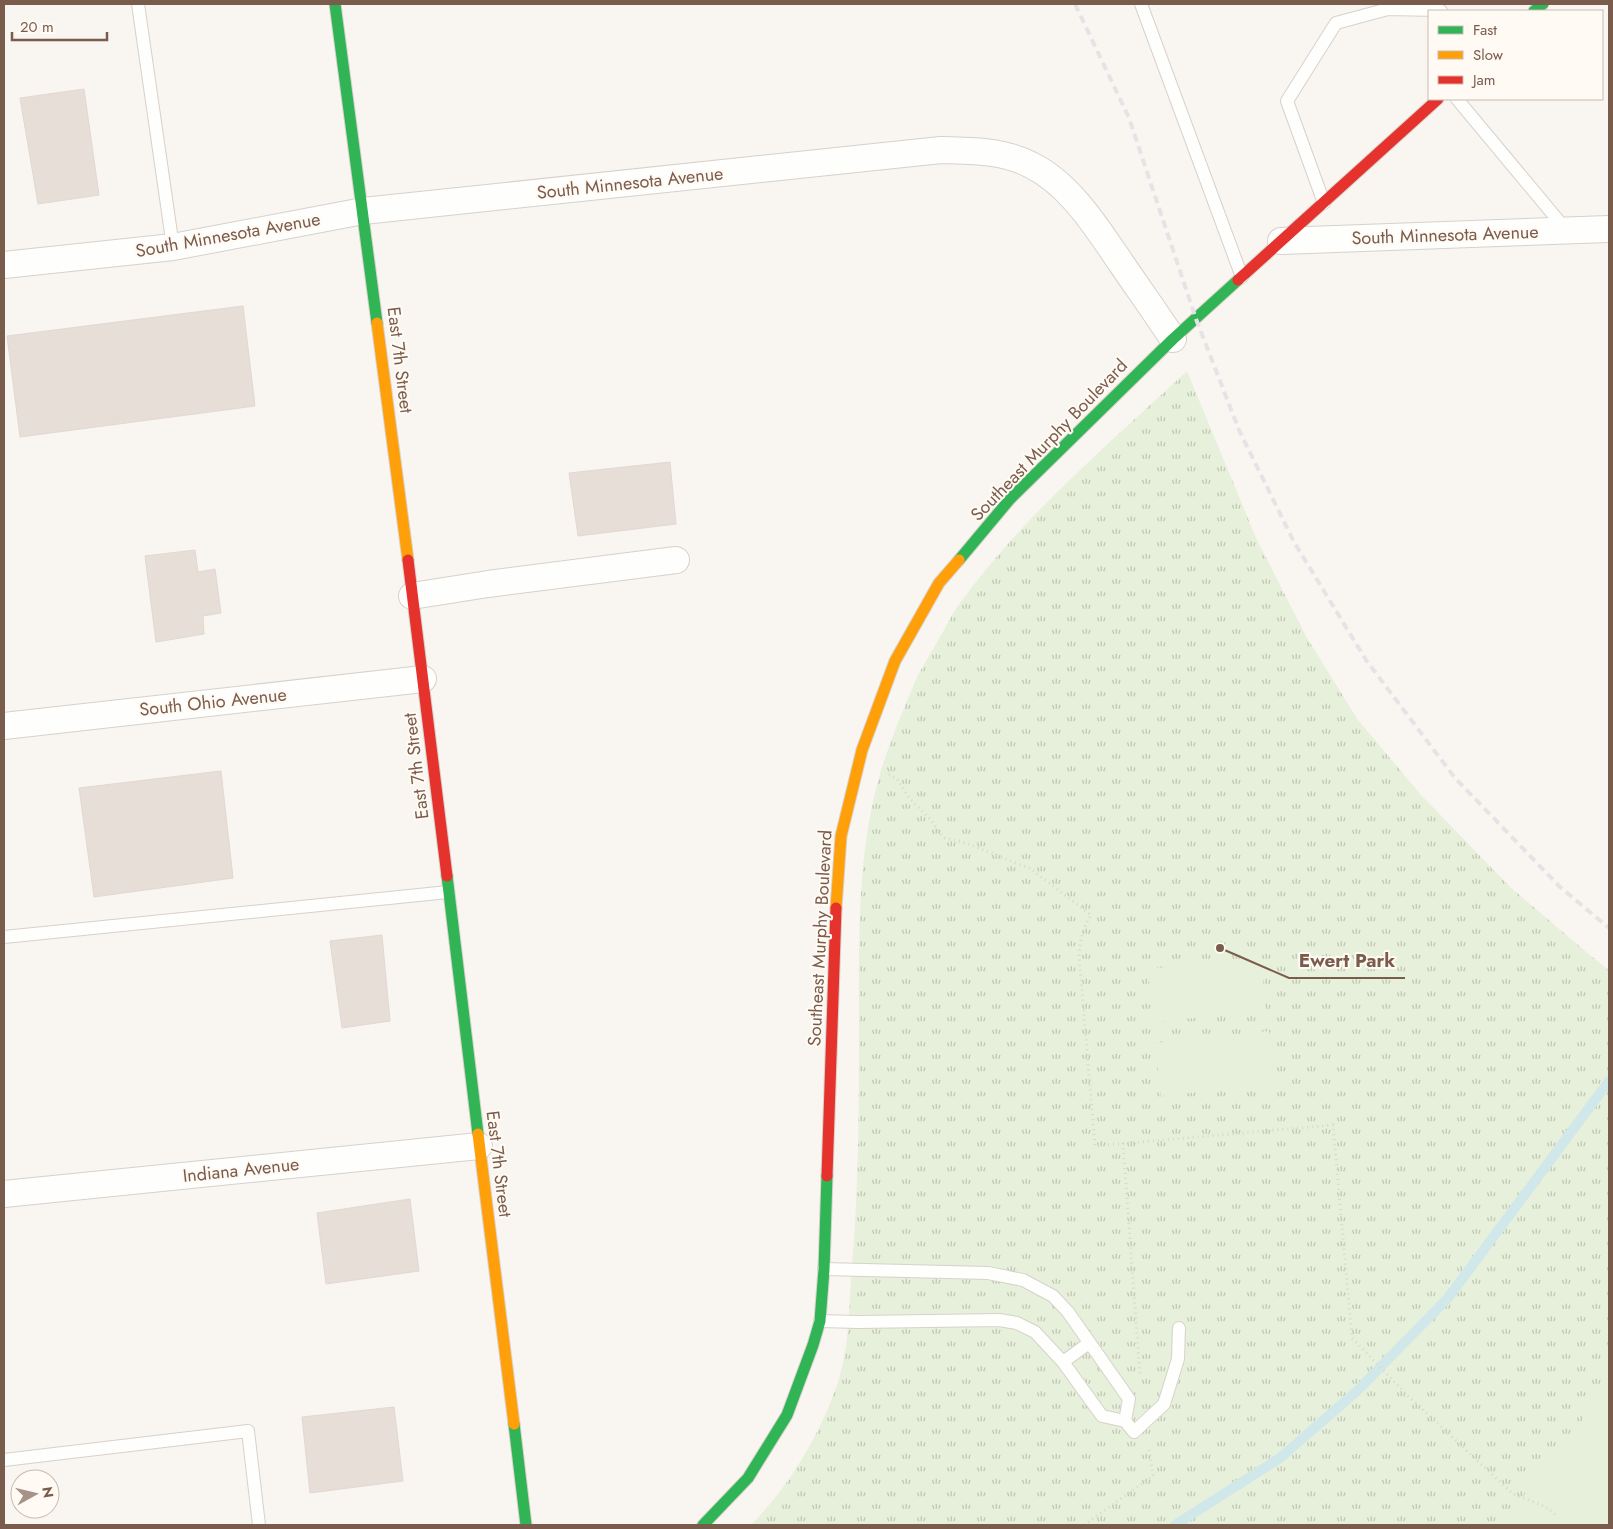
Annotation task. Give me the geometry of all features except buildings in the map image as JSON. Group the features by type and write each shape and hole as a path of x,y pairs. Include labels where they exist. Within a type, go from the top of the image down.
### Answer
{"street":[{"name":"East 7th Street","path":"335,4 423,679 526,1525"},
{"name":"Southeast Murphy Boulevard","path":"703,1525 748,1478 787,1415 814,1345 820,1321 824,1269 835,918 841,836 862,750 895,661 939,583 1010,499 1173,339 1437,100"},
{"name":"South Minnesota Avenue","path":"4,265 172,247 363,211 941,150 978,151 1000,153 1032,165 1070,195 1098,229 1173,339"},
{"name":"South Minnesota Avenue","path":"1281,241 1609,229"},
{"path":"412,596 488,584 676,560"},
{"name":"South Ohio Avenue","path":"4,726 423,679"},
{"name":"Indiana Avenue","path":"4,1194 479,1146"}],"lane":[{"path":"138,4 172,247"},
{"path":"1141,4 1242,277"},
{"path":"1324,202 1287,100 1336,23 1388,9 1438,10"},
{"path":"1457,100 1567,231"},
{"path":"4,937 448,892"},
{"path":"824,1269 988,1273 1023,1280 1053,1296 1068,1312 1129,1399 1125,1420"},
{"path":"820,1321 999,1320 1018,1323 1035,1332 1063,1362 1102,1416 1125,1420 1134,1432 1164,1404 1178,1359 1179,1328"},
{"path":"1063,1362 1089,1343"},
{"path":"4,1460 248,1431 259,1525"}],"path":[{"path":"889,774 897,779 910,799 931,820 945,838 966,843 1026,866 1091,916 1082,931 1079,955 1095,1146 1333,1125 1352,1338 1407,1395 1513,1494 1544,1506 1556,1515"},
{"path":"1123,1143 1141,1383"},
{"path":"1084,1525 1153,1476 1149,1447"}],"green space":[{"path":"1187,371 1256,538 1307,638 1358,720 1421,795 1510,887 1609,970 1609,1525 751,1525 779,1493 813,1440 831,1402 845,1354 857,1173 861,892 868,829 874,798 893,735 921,670 954,611 985,571 1011,540 1068,482"},
{"path":"1261,958 1266,1011 1153,1022 1148,969"},
{"path":"1269,1031 1274,1084 1161,1096 1155,1043"},
{"path":"1609,1356 1609,1525 1508,1525 1532,1480 1581,1422 1598,1391"}],"waterway":[{"path":"1175,1525 1280,1458 1357,1391 1448,1298 1609,1081"}],"railway":[{"path":"1075,4 1129,118 1196,319 1239,430 1294,542 1366,660 1455,778 1560,887 1609,928"}],"traffic: fast":[{"path":"335,4 377,323"},
{"path":"1535,10 1543,4"},
{"path":"959,560 1010,499 1173,339 1238,280"},
{"path":"447,876 478,1134"},
{"path":"703,1525 748,1478 787,1415 813,1345 820,1321 827,1176"},
{"path":"514,1424 526,1525"}],"traffic: slow":[{"path":"377,323 408,560"},
{"path":"836,908 841,836 862,750 895,661 939,583 959,560"},
{"path":"478,1134 514,1424"}],"traffic: jam":[{"path":"1238,280 1437,100"},
{"path":"408,560 447,876"},
{"path":"827,1176 836,908"}],"place":[{"name":"Ewert Park","path":"1220,948"}]}
